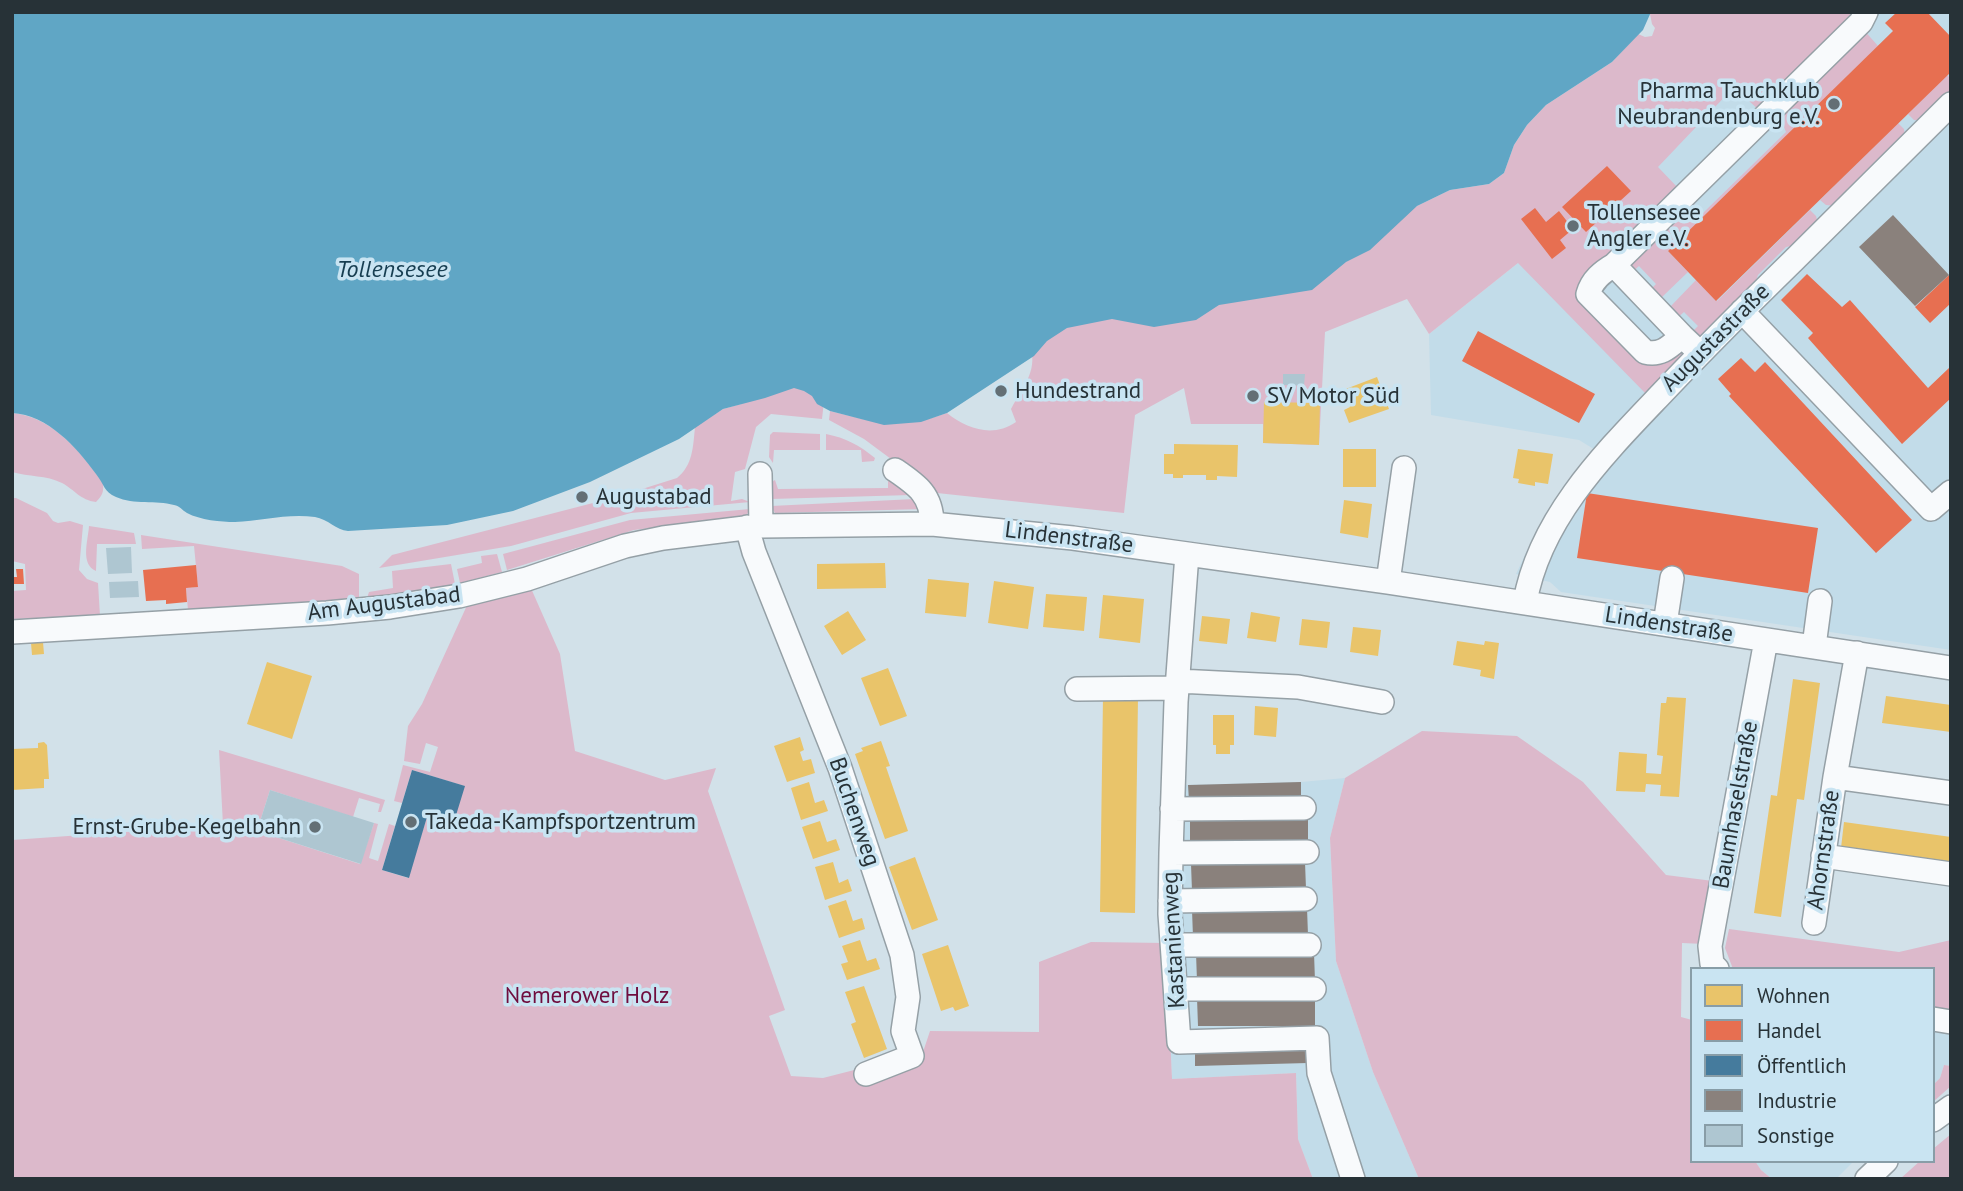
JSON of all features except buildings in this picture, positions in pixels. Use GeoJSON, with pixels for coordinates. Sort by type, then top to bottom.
{"type":"FeatureCollection","features":[{"type":"Feature","properties":{"kind":"street"},"geometry":{"type":"LineString","coordinates":[[1682,336],[1664,351],[1654,354],[1645,352],[1588,294],[1591,285],[1861,22],[1866,12]]}},
{"type":"Feature","properties":{"kind":"street","name":"Augustastraße"},"geometry":{"type":"LineString","coordinates":[[1525,602],[1537,558],[1558,518],[1627,430],[1742,311],[1951,104]]}},
{"type":"Feature","properties":{"kind":"street"},"geometry":{"type":"LineString","coordinates":[[1614,265],[1700,354]]}},
{"type":"Feature","properties":{"kind":"street"},"geometry":{"type":"LineString","coordinates":[[1742,311],[1931,509],[1951,492]]}},
{"type":"Feature","properties":{"kind":"street"},"geometry":{"type":"LineString","coordinates":[[1388,582],[1404,468]]}},
{"type":"Feature","properties":{"kind":"street"},"geometry":{"type":"LineString","coordinates":[[895,470],[927,497],[931,505],[932,524]]}},
{"type":"Feature","properties":{"kind":"street","name":"Buchenweg"},"geometry":{"type":"LineString","coordinates":[[760,474],[754,552],[840,768],[902,956],[908,997],[902,1031],[912,1056],[866,1074]]}},
{"type":"Feature","properties":{"kind":"street","name":"Lindenstraße"},"geometry":{"type":"LineString","coordinates":[[754,527],[932,524],[1073,538],[1525,602],[1951,668]]}},
{"type":"Feature","properties":{"kind":"street","name":"Am Augustabad"},"geometry":{"type":"LineString","coordinates":[[12,632],[390,607],[459,596],[527,579],[625,546],[663,538],[754,527]]}},
{"type":"Feature","properties":{"kind":"street","name":"Kastanienweg"},"geometry":{"type":"LineString","coordinates":[[1187,554],[1177,685],[1170,907],[1180,1042],[1317,1038],[1319,1073],[1353,1179]]}},
{"type":"Feature","properties":{"kind":"street"},"geometry":{"type":"LineString","coordinates":[[1665,624],[1672,579]]}},
{"type":"Feature","properties":{"kind":"street"},"geometry":{"type":"LineString","coordinates":[[1814,646],[1820,601]]}},
{"type":"Feature","properties":{"kind":"street","name":"Baumhaselstraße"},"geometry":{"type":"LineString","coordinates":[[1715,967],[1712,964],[1710,946],[1766,639]]}},
{"type":"Feature","properties":{"kind":"street","name":"Ahornstraße"},"geometry":{"type":"LineString","coordinates":[[1814,923],[1835,777],[1857,653]]}},
{"type":"Feature","properties":{"kind":"street"},"geometry":{"type":"LineString","coordinates":[[1077,689],[1177,685],[1298,687],[1382,702]]}},
{"type":"Feature","properties":{"kind":"street","name":"Ahornstraße"},"geometry":{"type":"LineString","coordinates":[[1835,777],[1951,793]]}},
{"type":"Feature","properties":{"kind":"street"},"geometry":{"type":"LineString","coordinates":[[1172,809],[1304,808]]}},
{"type":"Feature","properties":{"kind":"street"},"geometry":{"type":"LineString","coordinates":[[1171,853],[1307,852]]}},
{"type":"Feature","properties":{"kind":"street"},"geometry":{"type":"LineString","coordinates":[[1824,856],[1951,874]]}},
{"type":"Feature","properties":{"kind":"street"},"geometry":{"type":"LineString","coordinates":[[1170,907],[1305,899]]}},
{"type":"Feature","properties":{"kind":"street"},"geometry":{"type":"LineString","coordinates":[[1173,945],[1308,945]]}},
{"type":"Feature","properties":{"kind":"street"},"geometry":{"type":"LineString","coordinates":[[1176,989],[1314,989]]}},
{"type":"Feature","properties":{"kind":"street"},"geometry":{"type":"LineString","coordinates":[[1935,1119],[1951,1107]]}},
{"type":"Feature","properties":{"kind":"street"},"geometry":{"type":"LineString","coordinates":[[1867,1179],[1884,1163]]}},
{"type":"Feature","properties":{"kind":"shaded area"},"geometry":{"type":"Polygon","coordinates":[[[1805,12],[1951,12],[1951,650],[1561,592],[1550,582],[1516,574],[1549,512],[1597,451],[1579,440],[1431,415],[1429,334],[1518,263],[1805,12]]]}},
{"type":"Feature","properties":{"kind":"shaded area"},"geometry":{"type":"Polygon","coordinates":[[[1345,778],[1330,838],[1336,961],[1373,1072],[1419,1179],[1313,1179],[1298,1139],[1296,1073],[1172,1079],[1166,943],[1183,941],[1183,785],[1345,778]]]}},
{"type":"Feature","properties":{"kind":"shaded area"},"geometry":{"type":"Polygon","coordinates":[[[1937,1008],[1951,1010],[1951,1066],[1944,1065],[1940,1078],[1935,1083],[1937,1008]]]}},
{"type":"Feature","properties":{"kind":"shaded area"},"geometry":{"type":"Polygon","coordinates":[[[1756,1163],[1852,1163],[1836,1179],[1772,1179],[1756,1163]]]}},
{"type":"Feature","properties":{"kind":"green space"},"geometry":{"type":"Polygon","coordinates":[[[1647,12],[1860,12],[1762,113],[1734,87],[1658,167],[1679,189],[1584,277],[1641,360],[1684,350],[1684,355],[1647,395],[1518,263],[1429,334],[1407,299],[1325,332],[1319,445],[1263,443],[1263,424],[1191,424],[1184,388],[1135,415],[1124,513],[937,493],[864,439],[829,420],[830,411],[888,423],[915,422],[947,413],[980,430],[1007,427],[1016,422],[1011,409],[1029,376],[1032,351],[1029,341],[1417,206],[1450,190],[1489,184],[1504,173],[1514,145],[1527,125],[1546,105],[1612,62],[1638,34],[1652,36],[1655,28],[1647,12]]]}},
{"type":"Feature","properties":{"kind":"green space"},"geometry":{"type":"Polygon","coordinates":[[[1863,29],[1878,46],[1668,251],[1688,272],[1662,297],[1658,298],[1649,291],[1656,284],[1639,266],[1631,273],[1627,262],[1689,199],[1703,213],[1786,132],[1779,115],[1863,29]]]}},
{"type":"Feature","properties":{"kind":"green space"},"geometry":{"type":"Polygon","coordinates":[[[1947,75],[1951,79],[1951,92],[1922,121],[1914,120],[1908,114],[1947,75]]]}},
{"type":"Feature","properties":{"kind":"green space"},"geometry":{"type":"Polygon","coordinates":[[[1898,123],[1904,129],[1905,137],[1836,206],[1826,205],[1820,200],[1898,123]]]}},
{"type":"Feature","properties":{"kind":"green space"},"geometry":{"type":"Polygon","coordinates":[[[1810,210],[1816,216],[1818,224],[1796,245],[1786,247],[1758,275],[1754,286],[1707,335],[1697,336],[1691,333],[1698,326],[1684,312],[1676,319],[1670,310],[1671,306],[1696,280],[1717,301],[1810,210]]]}},
{"type":"Feature","properties":{"kind":"green space"},"geometry":{"type":"Polygon","coordinates":[[[826,383],[822,419],[771,414],[756,427],[745,469],[735,472],[731,501],[742,499],[750,502],[631,513],[511,546],[379,568],[392,555],[620,496],[677,478],[689,461],[695,427],[723,409],[741,404],[758,387],[826,383]]]}},
{"type":"Feature","properties":{"kind":"green space"},"geometry":{"type":"Polygon","coordinates":[[[12,413],[40,421],[76,448],[103,483],[102,494],[96,502],[82,497],[56,480],[12,472],[12,413]]]}},
{"type":"Feature","properties":{"kind":"green space"},"geometry":{"type":"Polygon","coordinates":[[[773,432],[820,434],[820,450],[774,450],[773,463],[769,457],[770,435],[773,432]]]}},
{"type":"Feature","properties":{"kind":"green space"},"geometry":{"type":"Polygon","coordinates":[[[826,434],[858,446],[875,458],[874,461],[862,462],[861,450],[826,450],[826,434]]]}},
{"type":"Feature","properties":{"kind":"green space"},"geometry":{"type":"Polygon","coordinates":[[[888,477],[911,495],[771,499],[770,483],[775,480],[778,489],[888,488],[888,477]]]}},
{"type":"Feature","properties":{"kind":"green space"},"geometry":{"type":"Polygon","coordinates":[[[12,498],[47,513],[58,523],[70,521],[83,525],[79,570],[87,579],[98,583],[100,616],[12,619],[12,591],[26,590],[25,564],[12,561],[12,498]]]}},
{"type":"Feature","properties":{"kind":"green space"},"geometry":{"type":"Polygon","coordinates":[[[915,499],[924,509],[775,513],[771,506],[915,499]]]}},
{"type":"Feature","properties":{"kind":"green space"},"geometry":{"type":"Polygon","coordinates":[[[750,509],[746,516],[634,530],[507,570],[503,554],[630,520],[750,509]]]}},
{"type":"Feature","properties":{"kind":"green space"},"geometry":{"type":"Polygon","coordinates":[[[89,526],[134,533],[136,544],[97,544],[96,571],[91,568],[86,558],[89,526]]]}},
{"type":"Feature","properties":{"kind":"green space"},"geometry":{"type":"Polygon","coordinates":[[[141,535],[342,566],[359,574],[359,599],[188,610],[186,588],[198,587],[194,546],[142,549],[141,535]]]}},
{"type":"Feature","properties":{"kind":"green space"},"geometry":{"type":"Polygon","coordinates":[[[497,554],[502,572],[460,583],[457,569],[482,563],[481,556],[497,554]]]}},
{"type":"Feature","properties":{"kind":"green space"},"geometry":{"type":"Polygon","coordinates":[[[451,564],[455,584],[426,591],[367,598],[369,592],[393,588],[392,571],[451,564]]]}},
{"type":"Feature","properties":{"kind":"green space","name":"Nemerower Holz"},"geometry":{"type":"Polygon","coordinates":[[[530,586],[560,654],[575,751],[665,780],[716,768],[708,791],[785,1010],[769,1016],[791,1076],[823,1078],[866,1067],[920,1061],[930,1031],[1039,1032],[1039,962],[1091,942],[1166,943],[1172,1079],[1296,1073],[1298,1139],[1313,1179],[12,1179],[12,840],[223,825],[219,750],[385,800],[381,812],[378,812],[380,804],[359,798],[353,817],[270,790],[257,831],[360,864],[374,823],[378,824],[369,858],[378,861],[389,824],[395,826],[382,870],[408,878],[427,817],[464,786],[412,770],[402,803],[394,801],[403,765],[430,772],[438,747],[426,743],[420,764],[404,761],[408,726],[422,704],[469,601],[530,586]]]}},
{"type":"Feature","properties":{"kind":"green space"},"geometry":{"type":"Polygon","coordinates":[[[1422,731],[1517,736],[1583,782],[1666,875],[1713,881],[1704,944],[1682,943],[1681,1017],[1690,1019],[1690,1163],[1756,1163],[1772,1179],[1419,1179],[1373,1072],[1336,961],[1330,838],[1345,778],[1422,731]]]}},
{"type":"Feature","properties":{"kind":"green space"},"geometry":{"type":"Polygon","coordinates":[[[1729,929],[1899,952],[1951,940],[1951,1010],[1935,1007],[1935,967],[1732,967],[1725,948],[1729,929]]]}},
{"type":"Feature","properties":{"kind":"green space"},"geometry":{"type":"Polygon","coordinates":[[[1944,1065],[1951,1066],[1951,1086],[1935,1100],[1935,1083],[1940,1078],[1944,1065]]]}},
{"type":"Feature","properties":{"kind":"green space"},"geometry":{"type":"Polygon","coordinates":[[[1951,1134],[1951,1179],[1900,1179],[1918,1163],[1935,1163],[1935,1147],[1951,1134]]]}},
{"type":"Feature","properties":{"kind":"water","name":"Tollensesee"},"geometry":{"type":"Polygon","coordinates":[[[12,12],[1651,12],[1643,30],[1612,62],[1546,105],[1527,125],[1514,145],[1504,173],[1489,184],[1450,190],[1417,206],[1370,250],[1346,262],[1312,290],[1219,305],[1196,320],[1154,327],[1112,319],[1067,328],[1047,341],[1034,356],[947,413],[921,422],[884,425],[830,411],[817,404],[812,396],[794,388],[723,409],[679,439],[590,482],[513,511],[447,525],[348,531],[315,517],[223,522],[198,517],[174,505],[116,497],[109,493],[79,453],[60,434],[38,420],[12,413],[12,12]]]}},
{"type":"Feature","properties":{"kind":"place","name":"Pharma Tauchklub Neubrandenburg e.V."},"geometry":{"type":"Point","coordinates":[1834,104]}},
{"type":"Feature","properties":{"kind":"place","name":"Tollensesee Angler e.V."},"geometry":{"type":"Point","coordinates":[1573,226]}},
{"type":"Feature","properties":{"kind":"place","name":"Hundestrand"},"geometry":{"type":"Point","coordinates":[1001,391]}},
{"type":"Feature","properties":{"kind":"place","name":"SV Motor Süd"},"geometry":{"type":"Point","coordinates":[1253,396]}},
{"type":"Feature","properties":{"kind":"place","name":"Augustabad"},"geometry":{"type":"Point","coordinates":[582,497]}},
{"type":"Feature","properties":{"kind":"place","name":"Takeda-Kampfsportzentrum"},"geometry":{"type":"Point","coordinates":[411,822]}},
{"type":"Feature","properties":{"kind":"place","name":"Ernst-Grube-Kegelbahn"},"geometry":{"type":"Point","coordinates":[315,827]}}]}
